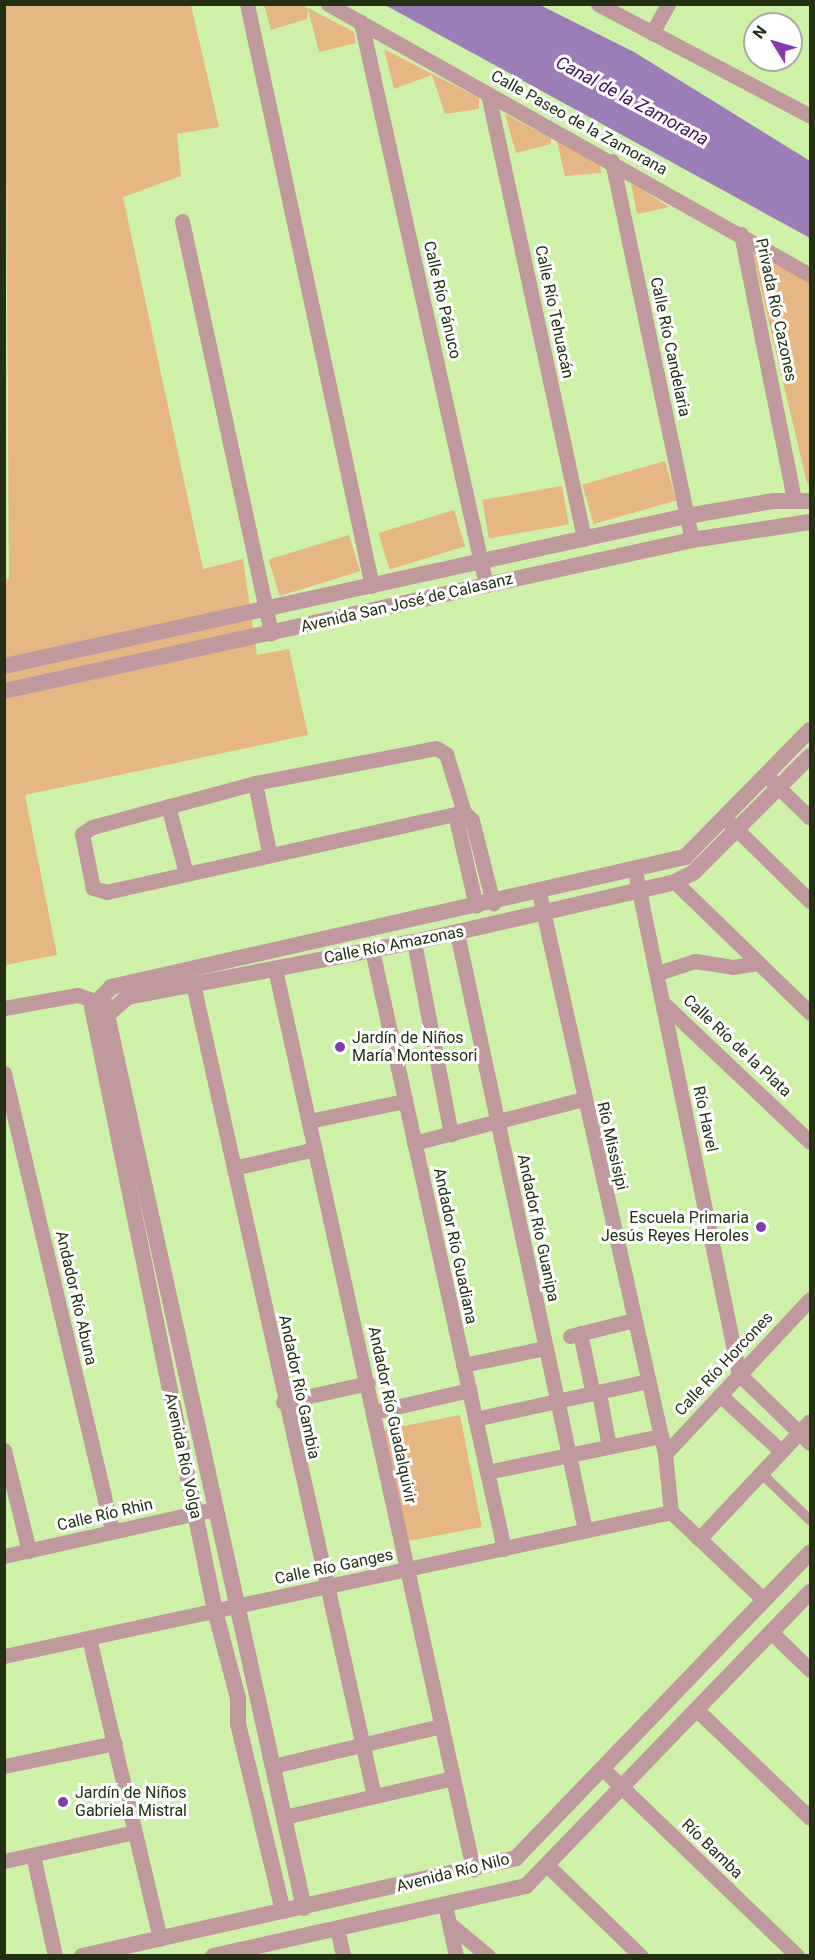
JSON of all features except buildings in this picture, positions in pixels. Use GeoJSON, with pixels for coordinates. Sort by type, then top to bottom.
{"type":"FeatureCollection","features":[{"type":"Feature","properties":{"kind":"street"},"geometry":{"type":"LineString","coordinates":[[247,4],[372,586]]}},
{"type":"Feature","properties":{"kind":"street","name":"Calle Paseo de la Zamorana"},"geometry":{"type":"LineString","coordinates":[[328,4],[612,161],[810,275]]}},
{"type":"Feature","properties":{"kind":"street"},"geometry":{"type":"LineString","coordinates":[[598,4],[810,116]]}},
{"type":"Feature","properties":{"kind":"street"},"geometry":{"type":"LineString","coordinates":[[652,33],[668,4]]}},
{"type":"Feature","properties":{"kind":"street","name":"Calle Río Pánuco"},"geometry":{"type":"LineString","coordinates":[[361,22],[486,585]]}},
{"type":"Feature","properties":{"kind":"street","name":"Calle Río Tehuacán"},"geometry":{"type":"LineString","coordinates":[[488,94],[585,538]]}},
{"type":"Feature","properties":{"kind":"street","name":"Calle Río Candelaria"},"geometry":{"type":"LineString","coordinates":[[612,161],[692,540]]}},
{"type":"Feature","properties":{"kind":"street"},"geometry":{"type":"LineString","coordinates":[[182,221],[271,633]]}},
{"type":"Feature","properties":{"kind":"street","name":"Privada Río Cazones"},"geometry":{"type":"LineString","coordinates":[[741,234],[802,500]]}},
{"type":"Feature","properties":{"kind":"street","name":"Avenida San José de Calasanz"},"geometry":{"type":"LineString","coordinates":[[4,666],[687,516],[802,500]]}},
{"type":"Feature","properties":{"kind":"street","name":"Avenida San José de Calasanz"},"geometry":{"type":"LineString","coordinates":[[4,690],[692,540],[810,522]]}},
{"type":"Feature","properties":{"kind":"street"},"geometry":{"type":"LineString","coordinates":[[51,656],[56,680]]}},
{"type":"Feature","properties":{"kind":"street"},"geometry":{"type":"LineString","coordinates":[[810,730],[773,782],[731,824],[810,901]]}},
{"type":"Feature","properties":{"kind":"street"},"geometry":{"type":"LineString","coordinates":[[464,812],[269,852],[107,892],[93,888],[84,852],[86,829],[255,783],[436,748],[446,754],[464,812],[472,820],[493,903]]}},
{"type":"Feature","properties":{"kind":"street"},"geometry":{"type":"LineString","coordinates":[[773,782],[810,756]]}},
{"type":"Feature","properties":{"kind":"street"},"geometry":{"type":"LineString","coordinates":[[773,782],[810,818]]}},
{"type":"Feature","properties":{"kind":"street"},"geometry":{"type":"LineString","coordinates":[[255,783],[269,852]]}},
{"type":"Feature","properties":{"kind":"street"},"geometry":{"type":"LineString","coordinates":[[168,806],[186,873]]}},
{"type":"Feature","properties":{"kind":"street"},"geometry":{"type":"LineString","coordinates":[[464,812],[457,823],[476,906]]}},
{"type":"Feature","properties":{"kind":"street","name":"Calle Río Amazonas"},"geometry":{"type":"LineString","coordinates":[[103,1004],[111,987],[539,893],[685,857],[731,824]]}},
{"type":"Feature","properties":{"kind":"street","name":"Calle Río Amazonas"},"geometry":{"type":"LineString","coordinates":[[4,1008],[78,995],[103,1004],[193,984],[414,942],[641,892],[675,882],[693,873],[731,824]]}},
{"type":"Feature","properties":{"kind":"street","name":"Río Havel"},"geometry":{"type":"LineString","coordinates":[[635,871],[658,973],[739,1374]]}},
{"type":"Feature","properties":{"kind":"street"},"geometry":{"type":"LineString","coordinates":[[675,882],[810,1013]]}},
{"type":"Feature","properties":{"kind":"street","name":"Río Missisipi"},"geometry":{"type":"LineString","coordinates":[[539,893],[583,1100],[665,1454],[671,1512]]}},
{"type":"Feature","properties":{"kind":"street","name":"Andador Río Guanipa"},"geometry":{"type":"LineString","coordinates":[[457,933],[585,1530]]}},
{"type":"Feature","properties":{"kind":"street"},"geometry":{"type":"LineString","coordinates":[[341,937],[346,956]]}},
{"type":"Feature","properties":{"kind":"street"},"geometry":{"type":"LineString","coordinates":[[414,942],[451,1134]]}},
{"type":"Feature","properties":{"kind":"street","name":"Andador Río Guadiana"},"geometry":{"type":"LineString","coordinates":[[372,950],[504,1549]]}},
{"type":"Feature","properties":{"kind":"street"},"geometry":{"type":"LineString","coordinates":[[658,973],[696,962],[733,967],[758,963]]}},
{"type":"Feature","properties":{"kind":"street","name":"Andador Río Guadalquivir"},"geometry":{"type":"LineString","coordinates":[[275,969],[368,1383],[406,1570],[473,1869]]}},
{"type":"Feature","properties":{"kind":"street","name":"Andador Río Gambia"},"geometry":{"type":"LineString","coordinates":[[193,984],[283,1402],[374,1796]]}},
{"type":"Feature","properties":{"kind":"street","name":"Calle Río de la Plata"},"geometry":{"type":"LineString","coordinates":[[663,1003],[810,1142]]}},
{"type":"Feature","properties":{"kind":"street","name":"Avenida Río Volga"},"geometry":{"type":"LineString","coordinates":[[103,1004],[304,1908]]}},
{"type":"Feature","properties":{"kind":"street","name":"Avenida Río Volga"},"geometry":{"type":"LineString","coordinates":[[103,1004],[92,1027],[215,1611],[283,1911]]}},
{"type":"Feature","properties":{"kind":"street","name":"Andador Río Abuna"},"geometry":{"type":"LineString","coordinates":[[4,1072],[112,1531]]}},
{"type":"Feature","properties":{"kind":"street"},"geometry":{"type":"LineString","coordinates":[[414,1143],[583,1100]]}},
{"type":"Feature","properties":{"kind":"street"},"geometry":{"type":"LineString","coordinates":[[309,1121],[405,1101]]}},
{"type":"Feature","properties":{"kind":"street"},"geometry":{"type":"LineString","coordinates":[[234,1168],[315,1149]]}},
{"type":"Feature","properties":{"kind":"street","name":"Calle Río Horcones"},"geometry":{"type":"LineString","coordinates":[[665,1454],[810,1299]]}},
{"type":"Feature","properties":{"kind":"street"},"geometry":{"type":"LineString","coordinates":[[609,1446],[596,1393],[575,1335],[634,1320]]}},
{"type":"Feature","properties":{"kind":"street"},"geometry":{"type":"LineString","coordinates":[[463,1365],[545,1348]]}},
{"type":"Feature","properties":{"kind":"street"},"geometry":{"type":"LineString","coordinates":[[739,1374],[805,1438]]}},
{"type":"Feature","properties":{"kind":"street"},"geometry":{"type":"LineString","coordinates":[[475,1419],[648,1381]]}},
{"type":"Feature","properties":{"kind":"street"},"geometry":{"type":"LineString","coordinates":[[283,1402],[368,1383]]}},
{"type":"Feature","properties":{"kind":"street"},"geometry":{"type":"LineString","coordinates":[[374,1412],[469,1390]]}},
{"type":"Feature","properties":{"kind":"street"},"geometry":{"type":"LineString","coordinates":[[720,1395],[781,1451]]}},
{"type":"Feature","properties":{"kind":"street"},"geometry":{"type":"LineString","coordinates":[[699,1539],[781,1451],[805,1438],[810,1421]]}},
{"type":"Feature","properties":{"kind":"street"},"geometry":{"type":"LineString","coordinates":[[487,1472],[661,1436]]}},
{"type":"Feature","properties":{"kind":"street"},"geometry":{"type":"LineString","coordinates":[[4,1450],[29,1551]]}},
{"type":"Feature","properties":{"kind":"street"},"geometry":{"type":"LineString","coordinates":[[761,1473],[810,1520]]}},
{"type":"Feature","properties":{"kind":"street","name":"Calle Río Rhin"},"geometry":{"type":"LineString","coordinates":[[4,1556],[214,1509]]}},
{"type":"Feature","properties":{"kind":"street"},"geometry":{"type":"LineString","coordinates":[[671,1512],[764,1600]]}},
{"type":"Feature","properties":{"kind":"street","name":"Calle Río Ganges"},"geometry":{"type":"LineString","coordinates":[[4,1656],[671,1512]]}},
{"type":"Feature","properties":{"kind":"street","name":"Avenida Río Nilo"},"geometry":{"type":"LineString","coordinates":[[81,1956],[304,1908],[516,1858],[810,1553]]}},
{"type":"Feature","properties":{"kind":"street","name":"Avenida Río Nilo"},"geometry":{"type":"LineString","coordinates":[[213,1956],[526,1886],[549,1867],[810,1593]]}},
{"type":"Feature","properties":{"kind":"street"},"geometry":{"type":"LineString","coordinates":[[772,1633],[810,1670]]}},
{"type":"Feature","properties":{"kind":"street"},"geometry":{"type":"LineString","coordinates":[[89,1638],[160,1939]]}},
{"type":"Feature","properties":{"kind":"street"},"geometry":{"type":"LineString","coordinates":[[698,1710],[810,1818]]}},
{"type":"Feature","properties":{"kind":"street"},"geometry":{"type":"LineString","coordinates":[[273,1766],[441,1726]]}},
{"type":"Feature","properties":{"kind":"street"},"geometry":{"type":"LineString","coordinates":[[4,1766],[115,1743]]}},
{"type":"Feature","properties":{"kind":"street","name":"Río Bamba"},"geometry":{"type":"LineString","coordinates":[[603,1769],[796,1956]]}},
{"type":"Feature","properties":{"kind":"street"},"geometry":{"type":"LineString","coordinates":[[284,1817],[453,1778]]}},
{"type":"Feature","properties":{"kind":"street"},"geometry":{"type":"LineString","coordinates":[[4,1861],[135,1832]]}},
{"type":"Feature","properties":{"kind":"street"},"geometry":{"type":"LineString","coordinates":[[33,1855],[55,1956]]}},
{"type":"Feature","properties":{"kind":"street"},"geometry":{"type":"LineString","coordinates":[[549,1867],[641,1956]]}},
{"type":"Feature","properties":{"kind":"street"},"geometry":{"type":"LineString","coordinates":[[446,1905],[456,1956]]}},
{"type":"Feature","properties":{"kind":"street"},"geometry":{"type":"LineString","coordinates":[[451,1925],[488,1956]]}},
{"type":"Feature","properties":{"kind":"street"},"geometry":{"type":"LineString","coordinates":[[338,1929],[343,1956]]}},
{"type":"Feature","properties":{"kind":"shaded area"},"geometry":{"type":"Polygon","coordinates":[[[5,5],[191,5],[219,127],[177,134],[181,176],[123,197],[203,569],[243,559],[257,655],[289,649],[308,735],[25,795],[57,955],[5,965],[4,580],[9,579],[5,5]]]}},
{"type":"Feature","properties":{"kind":"shaded area"},"geometry":{"type":"Polygon","coordinates":[[[264,5],[302,5],[354,32],[356,43],[319,52],[308,9],[307,19],[271,30],[264,5]]]}},
{"type":"Feature","properties":{"kind":"shaded area"},"geometry":{"type":"Polygon","coordinates":[[[384,49],[479,98],[479,109],[445,114],[432,75],[394,89],[384,49]]]}},
{"type":"Feature","properties":{"kind":"shaded area"},"geometry":{"type":"Polygon","coordinates":[[[505,114],[551,138],[551,144],[516,153],[505,114]]]}},
{"type":"Feature","properties":{"kind":"shaded area"},"geometry":{"type":"Polygon","coordinates":[[[557,141],[600,164],[601,173],[565,176],[557,141]]]}},
{"type":"Feature","properties":{"kind":"shaded area"},"geometry":{"type":"Polygon","coordinates":[[[631,183],[643,190],[669,207],[637,214],[631,183]]]}},
{"type":"Feature","properties":{"kind":"shaded area"},"geometry":{"type":"Polygon","coordinates":[[[752,251],[810,283],[810,484],[807,483],[752,251]]]}},
{"type":"Feature","properties":{"kind":"shaded area"},"geometry":{"type":"Polygon","coordinates":[[[665,461],[676,500],[594,524],[582,485],[665,461]]]}},
{"type":"Feature","properties":{"kind":"shaded area"},"geometry":{"type":"Polygon","coordinates":[[[562,486],[569,524],[489,538],[482,500],[562,486]]]}},
{"type":"Feature","properties":{"kind":"shaded area"},"geometry":{"type":"Polygon","coordinates":[[[454,510],[465,546],[390,569],[378,533],[454,510]]]}},
{"type":"Feature","properties":{"kind":"shaded area"},"geometry":{"type":"Polygon","coordinates":[[[349,535],[360,571],[280,596],[269,560],[349,535]]]}},
{"type":"Feature","properties":{"kind":"shaded area"},"geometry":{"type":"Polygon","coordinates":[[[460,1415],[482,1527],[406,1542],[384,1430],[460,1415]]]}},
{"type":"Feature","properties":{"kind":"water","name":"Canal de la Zamorana"},"geometry":{"type":"Polygon","coordinates":[[[385,5],[540,5],[634,52],[810,161],[810,238],[385,5]]]}},
{"type":"Feature","properties":{"kind":"place","name":"Jardín de Niños María Montessori"},"geometry":{"type":"Point","coordinates":[340,1047]}},
{"type":"Feature","properties":{"kind":"place","name":"Escuela Primaria Jesús Reyes Heroles"},"geometry":{"type":"Point","coordinates":[761,1227]}},
{"type":"Feature","properties":{"kind":"place","name":"Jardín de Niños Gabriela Mistral"},"geometry":{"type":"Point","coordinates":[63,1802]}}]}
